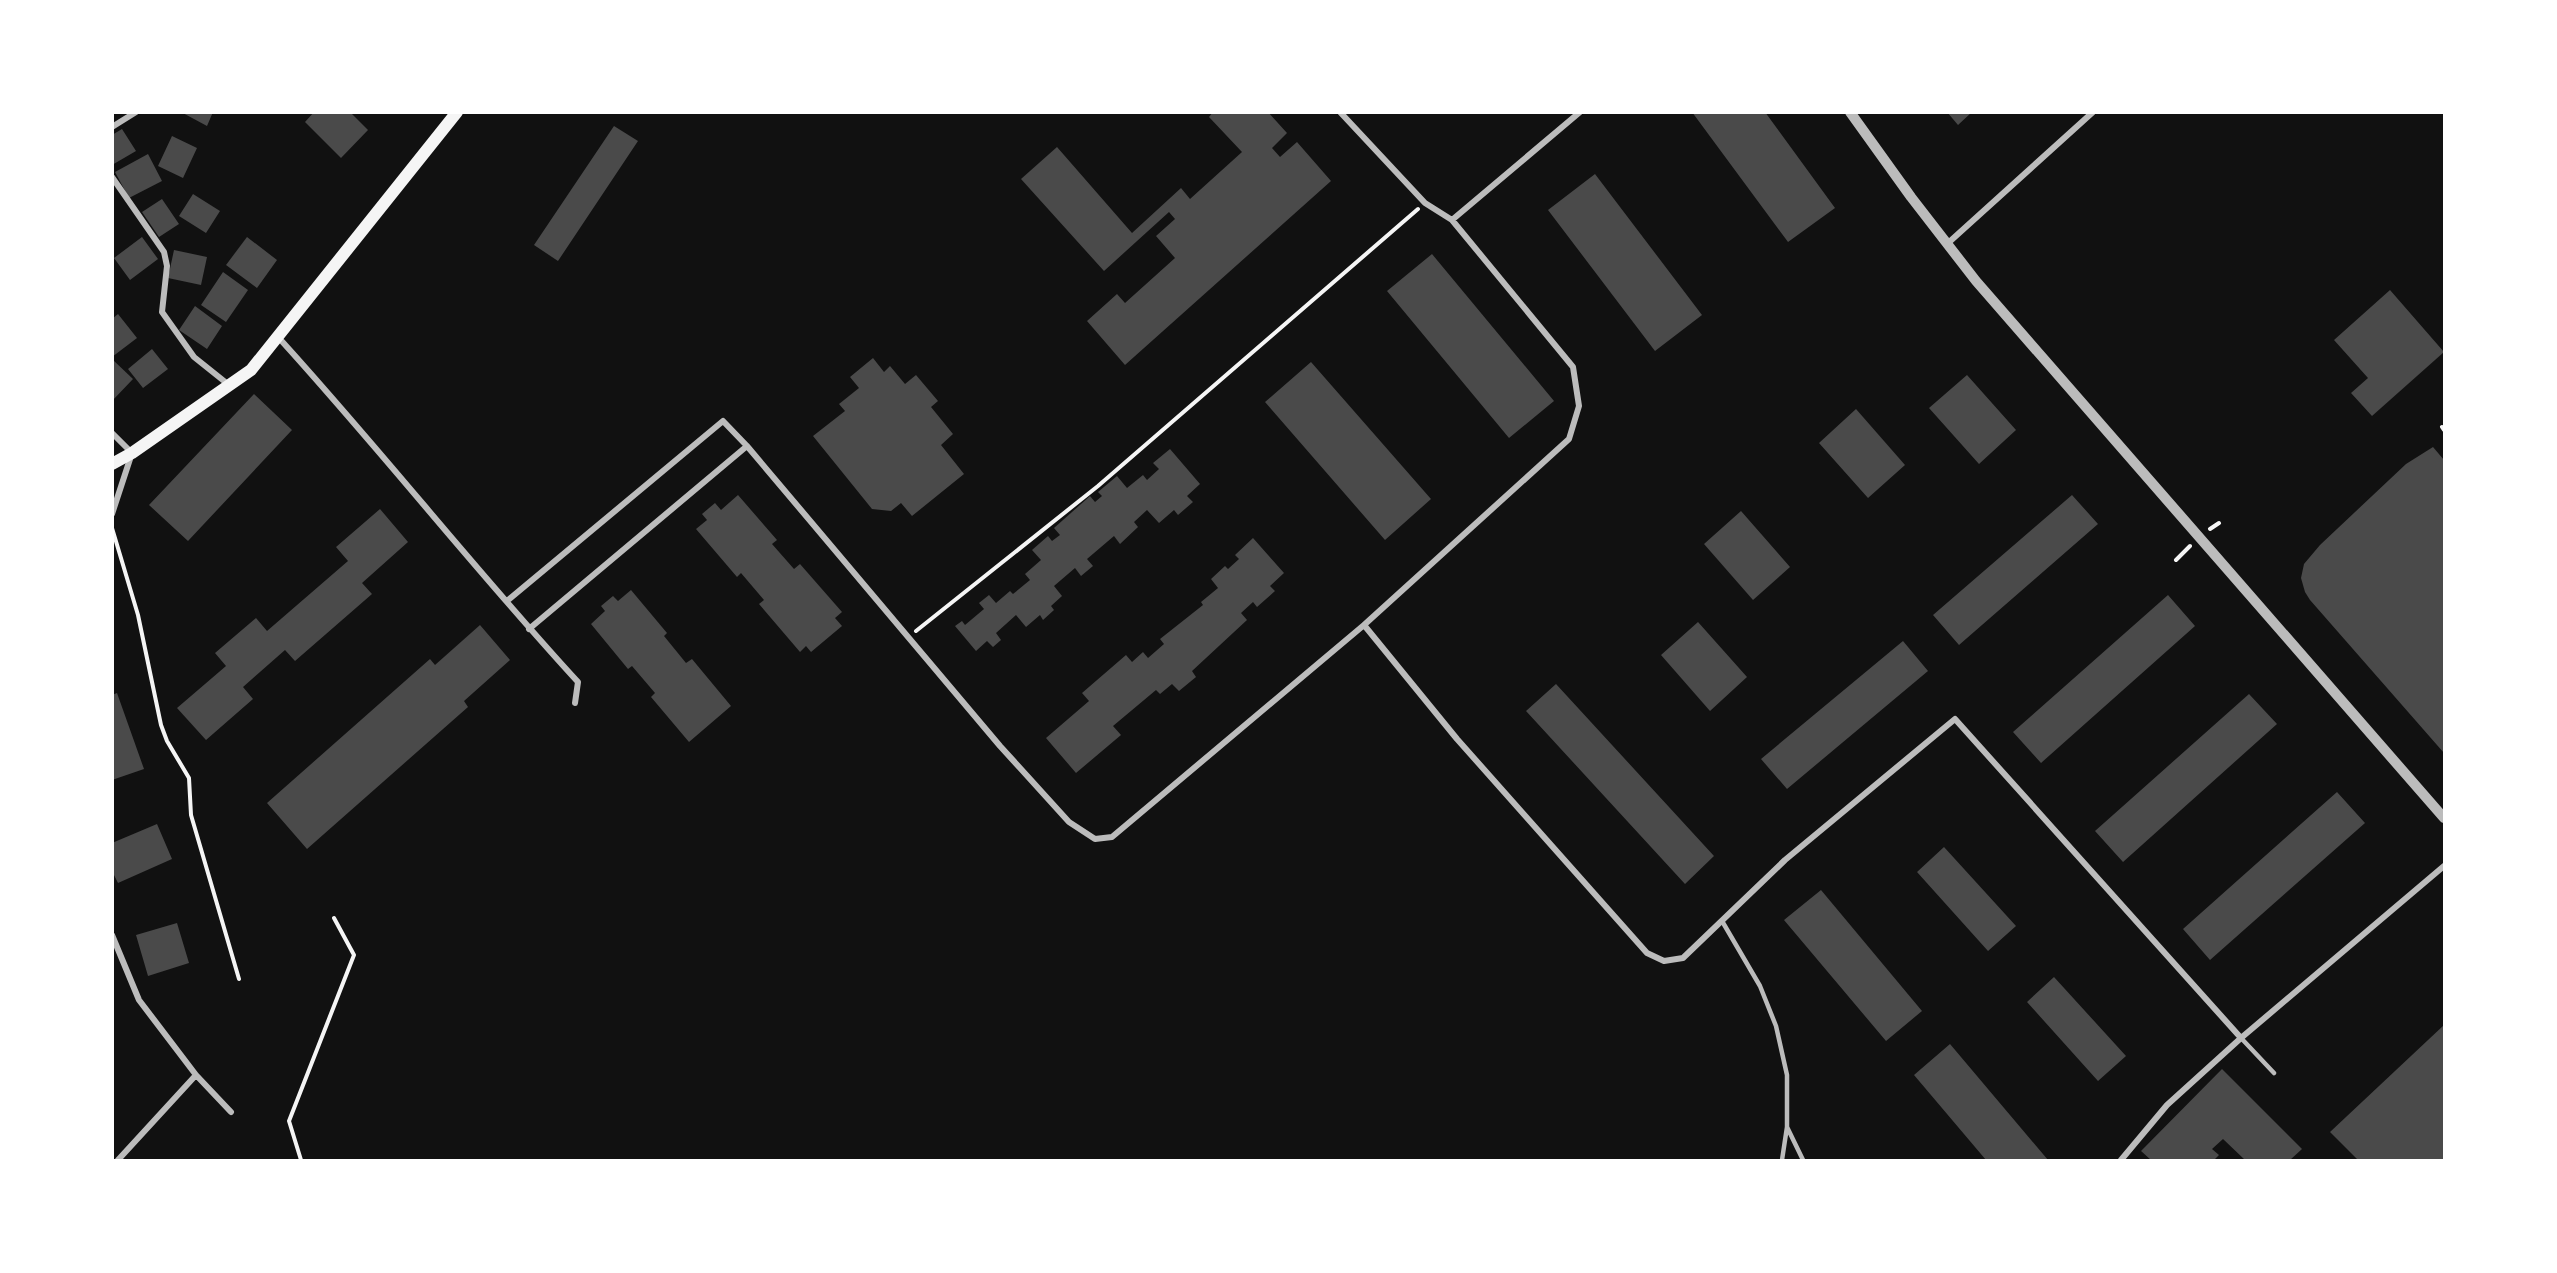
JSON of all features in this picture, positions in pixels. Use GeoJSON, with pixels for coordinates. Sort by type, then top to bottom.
{"type":"FeatureCollection","features":[{"type":"Feature","properties":{"kind":"main road"},"geometry":{"type":"LineString","coordinates":[[112,464],[132,453],[251,370],[457,112]]}},
{"type":"Feature","properties":{"kind":"street"},"geometry":{"type":"LineString","coordinates":[[112,127],[136,112]]}},
{"type":"Feature","properties":{"kind":"street"},"geometry":{"type":"LineString","coordinates":[[507,601],[723,421],[747,446],[1000,746],[1069,822],[1095,839],[1112,837],[1364,625],[1569,439],[1579,406],[1573,367],[1452,220],[1425,203],[1340,112]]}},
{"type":"Feature","properties":{"kind":"street"},"geometry":{"type":"LineString","coordinates":[[1452,220],[1580,112]]}},
{"type":"Feature","properties":{"kind":"street"},"geometry":{"type":"LineString","coordinates":[[1850,112],[1946,244],[2445,818]]}},
{"type":"Feature","properties":{"kind":"street"},"geometry":{"type":"LineString","coordinates":[[1946,244],[2093,112]]}},
{"type":"Feature","properties":{"kind":"street"},"geometry":{"type":"LineString","coordinates":[[112,177],[164,252],[167,266],[162,312],[194,357],[230,385]]}},
{"type":"Feature","properties":{"kind":"street"},"geometry":{"type":"LineString","coordinates":[[278,336],[578,682],[575,703]]}},
{"type":"Feature","properties":{"kind":"street"},"geometry":{"type":"LineString","coordinates":[[112,432],[132,453],[112,514]]}},
{"type":"Feature","properties":{"kind":"street"},"geometry":{"type":"LineString","coordinates":[[529,628],[747,446]]}},
{"type":"Feature","properties":{"kind":"street"},"geometry":{"type":"LineString","coordinates":[[1364,625],[1457,739],[1647,953],[1664,961],[1683,958],[1785,860],[1955,719],[2241,1038]]}},
{"type":"Feature","properties":{"kind":"street"},"geometry":{"type":"LineString","coordinates":[[2121,1161],[2167,1105],[2241,1038],[2445,866]]}},
{"type":"Feature","properties":{"kind":"street"},"geometry":{"type":"LineString","coordinates":[[112,935],[139,1000],[196,1074],[231,1112]]}},
{"type":"Feature","properties":{"kind":"street"},"geometry":{"type":"LineString","coordinates":[[118,1161],[196,1074]]}},
{"type":"Feature","properties":{"kind":"lane"},"geometry":{"type":"LineString","coordinates":[[1722,921],[1760,986],[1776,1026],[1787,1075],[1787,1127],[1782,1161]]}},
{"type":"Feature","properties":{"kind":"lane"},"geometry":{"type":"LineString","coordinates":[[2241,1038],[2274,1073]]}},
{"type":"Feature","properties":{"kind":"lane"},"geometry":{"type":"LineString","coordinates":[[1787,1127],[1803,1161]]}},
{"type":"Feature","properties":{"kind":"path"},"geometry":{"type":"LineString","coordinates":[[907,637],[1098,486],[1425,203]]}},
{"type":"Feature","properties":{"kind":"path"},"geometry":{"type":"LineString","coordinates":[[112,528],[138,615],[161,725],[167,741],[189,778],[191,815],[239,979]]}},
{"type":"Feature","properties":{"kind":"path"},"geometry":{"type":"LineString","coordinates":[[301,1161],[289,1121],[354,955],[334,918]]}},
{"type":"Feature","properties":{"kind":"building"},"geometry":{"type":"Polygon","coordinates":[[[181,112],[213,112],[207,126],[181,112]]]}},
{"type":"Feature","properties":{"kind":"building"},"geometry":{"type":"Polygon","coordinates":[[[314,112],[350,112],[368,130],[341,158],[305,122],[314,112]]]}},
{"type":"Feature","properties":{"kind":"building"},"geometry":{"type":"Polygon","coordinates":[[[1213,112],[1268,112],[1287,133],[1272,148],[1280,157],[1297,142],[1331,181],[1125,365],[1087,321],[1117,294],[1125,303],[1175,258],[1156,236],[1175,219],[1169,212],[1104,271],[1021,179],[1057,147],[1132,233],[1181,188],[1190,199],[1242,152],[1209,117],[1213,112]]]}},
{"type":"Feature","properties":{"kind":"building"},"geometry":{"type":"Polygon","coordinates":[[[1692,112],[1765,112],[1835,208],[1788,242],[1692,112]]]}},
{"type":"Feature","properties":{"kind":"building"},"geometry":{"type":"Polygon","coordinates":[[[1947,112],[1972,112],[1958,125],[1947,112]]]}},
{"type":"Feature","properties":{"kind":"building"},"geometry":{"type":"Polygon","coordinates":[[[614,126],[638,141],[558,261],[534,245],[614,126]]]}},
{"type":"Feature","properties":{"kind":"building"},"geometry":{"type":"Polygon","coordinates":[[[122,129],[136,151],[112,165],[112,135],[122,129]]]}},
{"type":"Feature","properties":{"kind":"building"},"geometry":{"type":"Polygon","coordinates":[[[172,136],[197,148],[183,178],[158,166],[172,136]]]}},
{"type":"Feature","properties":{"kind":"building"},"geometry":{"type":"Polygon","coordinates":[[[148,154],[162,181],[129,198],[115,172],[148,154]]]}},
{"type":"Feature","properties":{"kind":"building"},"geometry":{"type":"Polygon","coordinates":[[[1595,174],[1702,315],[1655,351],[1548,210],[1595,174]]]}},
{"type":"Feature","properties":{"kind":"building"},"geometry":{"type":"Polygon","coordinates":[[[193,194],[220,211],[206,233],[179,216],[193,194]]]}},
{"type":"Feature","properties":{"kind":"building"},"geometry":{"type":"Polygon","coordinates":[[[162,199],[179,224],[159,237],[142,212],[162,199]]]}},
{"type":"Feature","properties":{"kind":"building"},"geometry":{"type":"Polygon","coordinates":[[[142,237],[158,259],[130,280],[114,258],[142,237]]]}},
{"type":"Feature","properties":{"kind":"building"},"geometry":{"type":"Polygon","coordinates":[[[247,237],[277,260],[257,288],[226,265],[247,237]]]}},
{"type":"Feature","properties":{"kind":"building"},"geometry":{"type":"Polygon","coordinates":[[[174,250],[207,257],[201,285],[168,278],[174,250]]]}},
{"type":"Feature","properties":{"kind":"building"},"geometry":{"type":"Polygon","coordinates":[[[1432,254],[1554,401],[1509,438],[1387,291],[1432,254]]]}},
{"type":"Feature","properties":{"kind":"building"},"geometry":{"type":"Polygon","coordinates":[[[223,272],[248,290],[226,322],[201,305],[223,272]]]}},
{"type":"Feature","properties":{"kind":"building"},"geometry":{"type":"Polygon","coordinates":[[[2390,290],[2444,352],[2372,416],[2351,393],[2368,378],[2334,340],[2390,290]]]}},
{"type":"Feature","properties":{"kind":"building"},"geometry":{"type":"Polygon","coordinates":[[[195,306],[222,326],[207,349],[179,330],[195,306]]]}},
{"type":"Feature","properties":{"kind":"building"},"geometry":{"type":"Polygon","coordinates":[[[118,314],[137,338],[112,357],[112,319],[118,314]]]}},
{"type":"Feature","properties":{"kind":"building"},"geometry":{"type":"Polygon","coordinates":[[[152,349],[168,369],[143,388],[128,369],[152,349]]]}},
{"type":"Feature","properties":{"kind":"building"},"geometry":{"type":"Polygon","coordinates":[[[873,358],[884,372],[890,366],[905,384],[916,375],[938,401],[931,407],[953,434],[941,445],[964,474],[912,516],[901,503],[891,511],[872,509],[813,436],[845,411],[839,404],[859,388],[850,377],[873,358]]]}},
{"type":"Feature","properties":{"kind":"building"},"geometry":{"type":"Polygon","coordinates":[[[112,359],[133,379],[112,401],[112,359]]]}},
{"type":"Feature","properties":{"kind":"building"},"geometry":{"type":"Polygon","coordinates":[[[1311,362],[1431,499],[1385,540],[1265,402],[1311,362]]]}},
{"type":"Feature","properties":{"kind":"building"},"geometry":{"type":"Polygon","coordinates":[[[1967,375],[2016,430],[1979,464],[1929,408],[1967,375]]]}},
{"type":"Feature","properties":{"kind":"building"},"geometry":{"type":"Polygon","coordinates":[[[254,394],[292,430],[188,541],[149,505],[254,394]]]}},
{"type":"Feature","properties":{"kind":"building"},"geometry":{"type":"Polygon","coordinates":[[[1856,409],[1905,465],[1868,498],[1819,443],[1856,409]]]}},
{"type":"Feature","properties":{"kind":"building"},"geometry":{"type":"Polygon","coordinates":[[[2433,447],[2444,460],[2444,753],[2310,600],[2301,578],[2304,564],[2320,545],[2406,464],[2433,447]]]}},
{"type":"Feature","properties":{"kind":"building"},"geometry":{"type":"Polygon","coordinates":[[[1170,449],[1200,484],[1187,496],[1193,502],[1178,515],[1174,510],[1159,523],[1147,510],[1134,522],[1138,527],[1120,544],[1114,536],[1087,559],[1093,566],[1081,576],[1075,568],[1054,586],[1062,596],[1051,606],[1054,610],[1043,620],[1040,615],[1026,627],[1016,615],[996,633],[1001,640],[993,647],[987,641],[976,651],[955,626],[962,621],[965,625],[984,609],[979,603],[989,595],[996,603],[1010,591],[1013,594],[1030,580],[1025,574],[1041,560],[1032,550],[1048,536],[1052,541],[1060,535],[1054,528],[1090,496],[1095,502],[1102,496],[1098,492],[1117,476],[1127,488],[1143,475],[1147,480],[1159,469],[1153,463],[1170,449]]]}},
{"type":"Feature","properties":{"kind":"building"},"geometry":{"type":"Polygon","coordinates":[[[738,495],[777,540],[772,544],[794,569],[800,564],[842,612],[835,618],[842,626],[811,652],[806,646],[800,652],[759,604],[764,600],[741,573],[737,577],[696,529],[707,520],[702,514],[715,503],[721,510],[738,495]]]}},
{"type":"Feature","properties":{"kind":"building"},"geometry":{"type":"Polygon","coordinates":[[[2072,495],[2098,524],[1959,645],[1933,615],[2072,495]]]}},
{"type":"Feature","properties":{"kind":"building"},"geometry":{"type":"Polygon","coordinates":[[[380,509],[408,542],[362,583],[372,594],[295,661],[285,650],[243,687],[253,699],[206,740],[177,708],[226,666],[215,653],[256,618],[267,631],[348,561],[336,547],[380,509]]]}},
{"type":"Feature","properties":{"kind":"building"},"geometry":{"type":"Polygon","coordinates":[[[1741,511],[1790,567],[1753,600],[1704,544],[1741,511]]]}},
{"type":"Feature","properties":{"kind":"building"},"geometry":{"type":"Polygon","coordinates":[[[1253,538],[1284,573],[1270,586],[1275,591],[1257,607],[1253,602],[1241,613],[1247,620],[1192,671],[1196,677],[1179,691],[1172,684],[1160,694],[1156,690],[1113,726],[1121,735],[1076,773],[1046,738],[1089,701],[1082,693],[1126,655],[1132,662],[1143,652],[1148,658],[1164,644],[1160,639],[1203,605],[1201,602],[1218,588],[1211,579],[1225,566],[1228,569],[1239,559],[1235,555],[1253,538]]]}},
{"type":"Feature","properties":{"kind":"building"},"geometry":{"type":"Polygon","coordinates":[[[631,590],[667,633],[664,636],[686,663],[692,659],[731,706],[689,742],[651,697],[655,693],[632,666],[628,669],[591,624],[605,611],[601,606],[613,596],[618,601],[631,590]]]}},
{"type":"Feature","properties":{"kind":"building"},"geometry":{"type":"Polygon","coordinates":[[[2168,595],[2195,626],[2041,763],[2013,732],[2168,595]]]}},
{"type":"Feature","properties":{"kind":"building"},"geometry":{"type":"Polygon","coordinates":[[[1698,622],[1747,677],[1710,711],[1661,655],[1698,622]]]}},
{"type":"Feature","properties":{"kind":"building"},"geometry":{"type":"Polygon","coordinates":[[[480,625],[510,660],[464,701],[468,707],[307,849],[267,803],[430,659],[435,665],[480,625]]]}},
{"type":"Feature","properties":{"kind":"building"},"geometry":{"type":"Polygon","coordinates":[[[1903,641],[1928,671],[1787,789],[1761,759],[1903,641]]]}},
{"type":"Feature","properties":{"kind":"building"},"geometry":{"type":"Polygon","coordinates":[[[1556,684],[1714,856],[1685,884],[1526,711],[1556,684]]]}},
{"type":"Feature","properties":{"kind":"building"},"geometry":{"type":"Polygon","coordinates":[[[117,693],[144,769],[112,780],[112,695],[117,693]]]}},
{"type":"Feature","properties":{"kind":"building"},"geometry":{"type":"Polygon","coordinates":[[[2249,694],[2277,724],[2123,862],[2095,831],[2249,694]]]}},
{"type":"Feature","properties":{"kind":"building"},"geometry":{"type":"Polygon","coordinates":[[[2337,792],[2365,823],[2210,960],[2183,929],[2337,792]]]}},
{"type":"Feature","properties":{"kind":"building"},"geometry":{"type":"Polygon","coordinates":[[[157,824],[172,859],[118,883],[112,871],[112,843],[157,824]]]}},
{"type":"Feature","properties":{"kind":"building"},"geometry":{"type":"Polygon","coordinates":[[[1944,847],[2016,926],[1988,951],[1917,872],[1944,847]]]}},
{"type":"Feature","properties":{"kind":"building"},"geometry":{"type":"Polygon","coordinates":[[[1821,890],[1922,1011],[1886,1041],[1784,920],[1821,890]]]}},
{"type":"Feature","properties":{"kind":"building"},"geometry":{"type":"Polygon","coordinates":[[[177,923],[189,963],[148,976],[136,935],[177,923]]]}},
{"type":"Feature","properties":{"kind":"building"},"geometry":{"type":"Polygon","coordinates":[[[2054,977],[2126,1056],[2098,1081],[2027,1002],[2054,977]]]}},
{"type":"Feature","properties":{"kind":"building"},"geometry":{"type":"Polygon","coordinates":[[[2444,1025],[2444,1160],[2358,1160],[2330,1132],[2444,1025]]]}},
{"type":"Feature","properties":{"kind":"building"},"geometry":{"type":"Polygon","coordinates":[[[1950,1044],[2048,1160],[1986,1160],[1914,1075],[1950,1044]]]}},
{"type":"Feature","properties":{"kind":"building"},"geometry":{"type":"Polygon","coordinates":[[[2222,1069],[2302,1149],[2290,1160],[2245,1160],[2223,1139],[2212,1149],[2219,1155],[2214,1160],[2151,1160],[2141,1151],[2222,1069]]]}}]}
